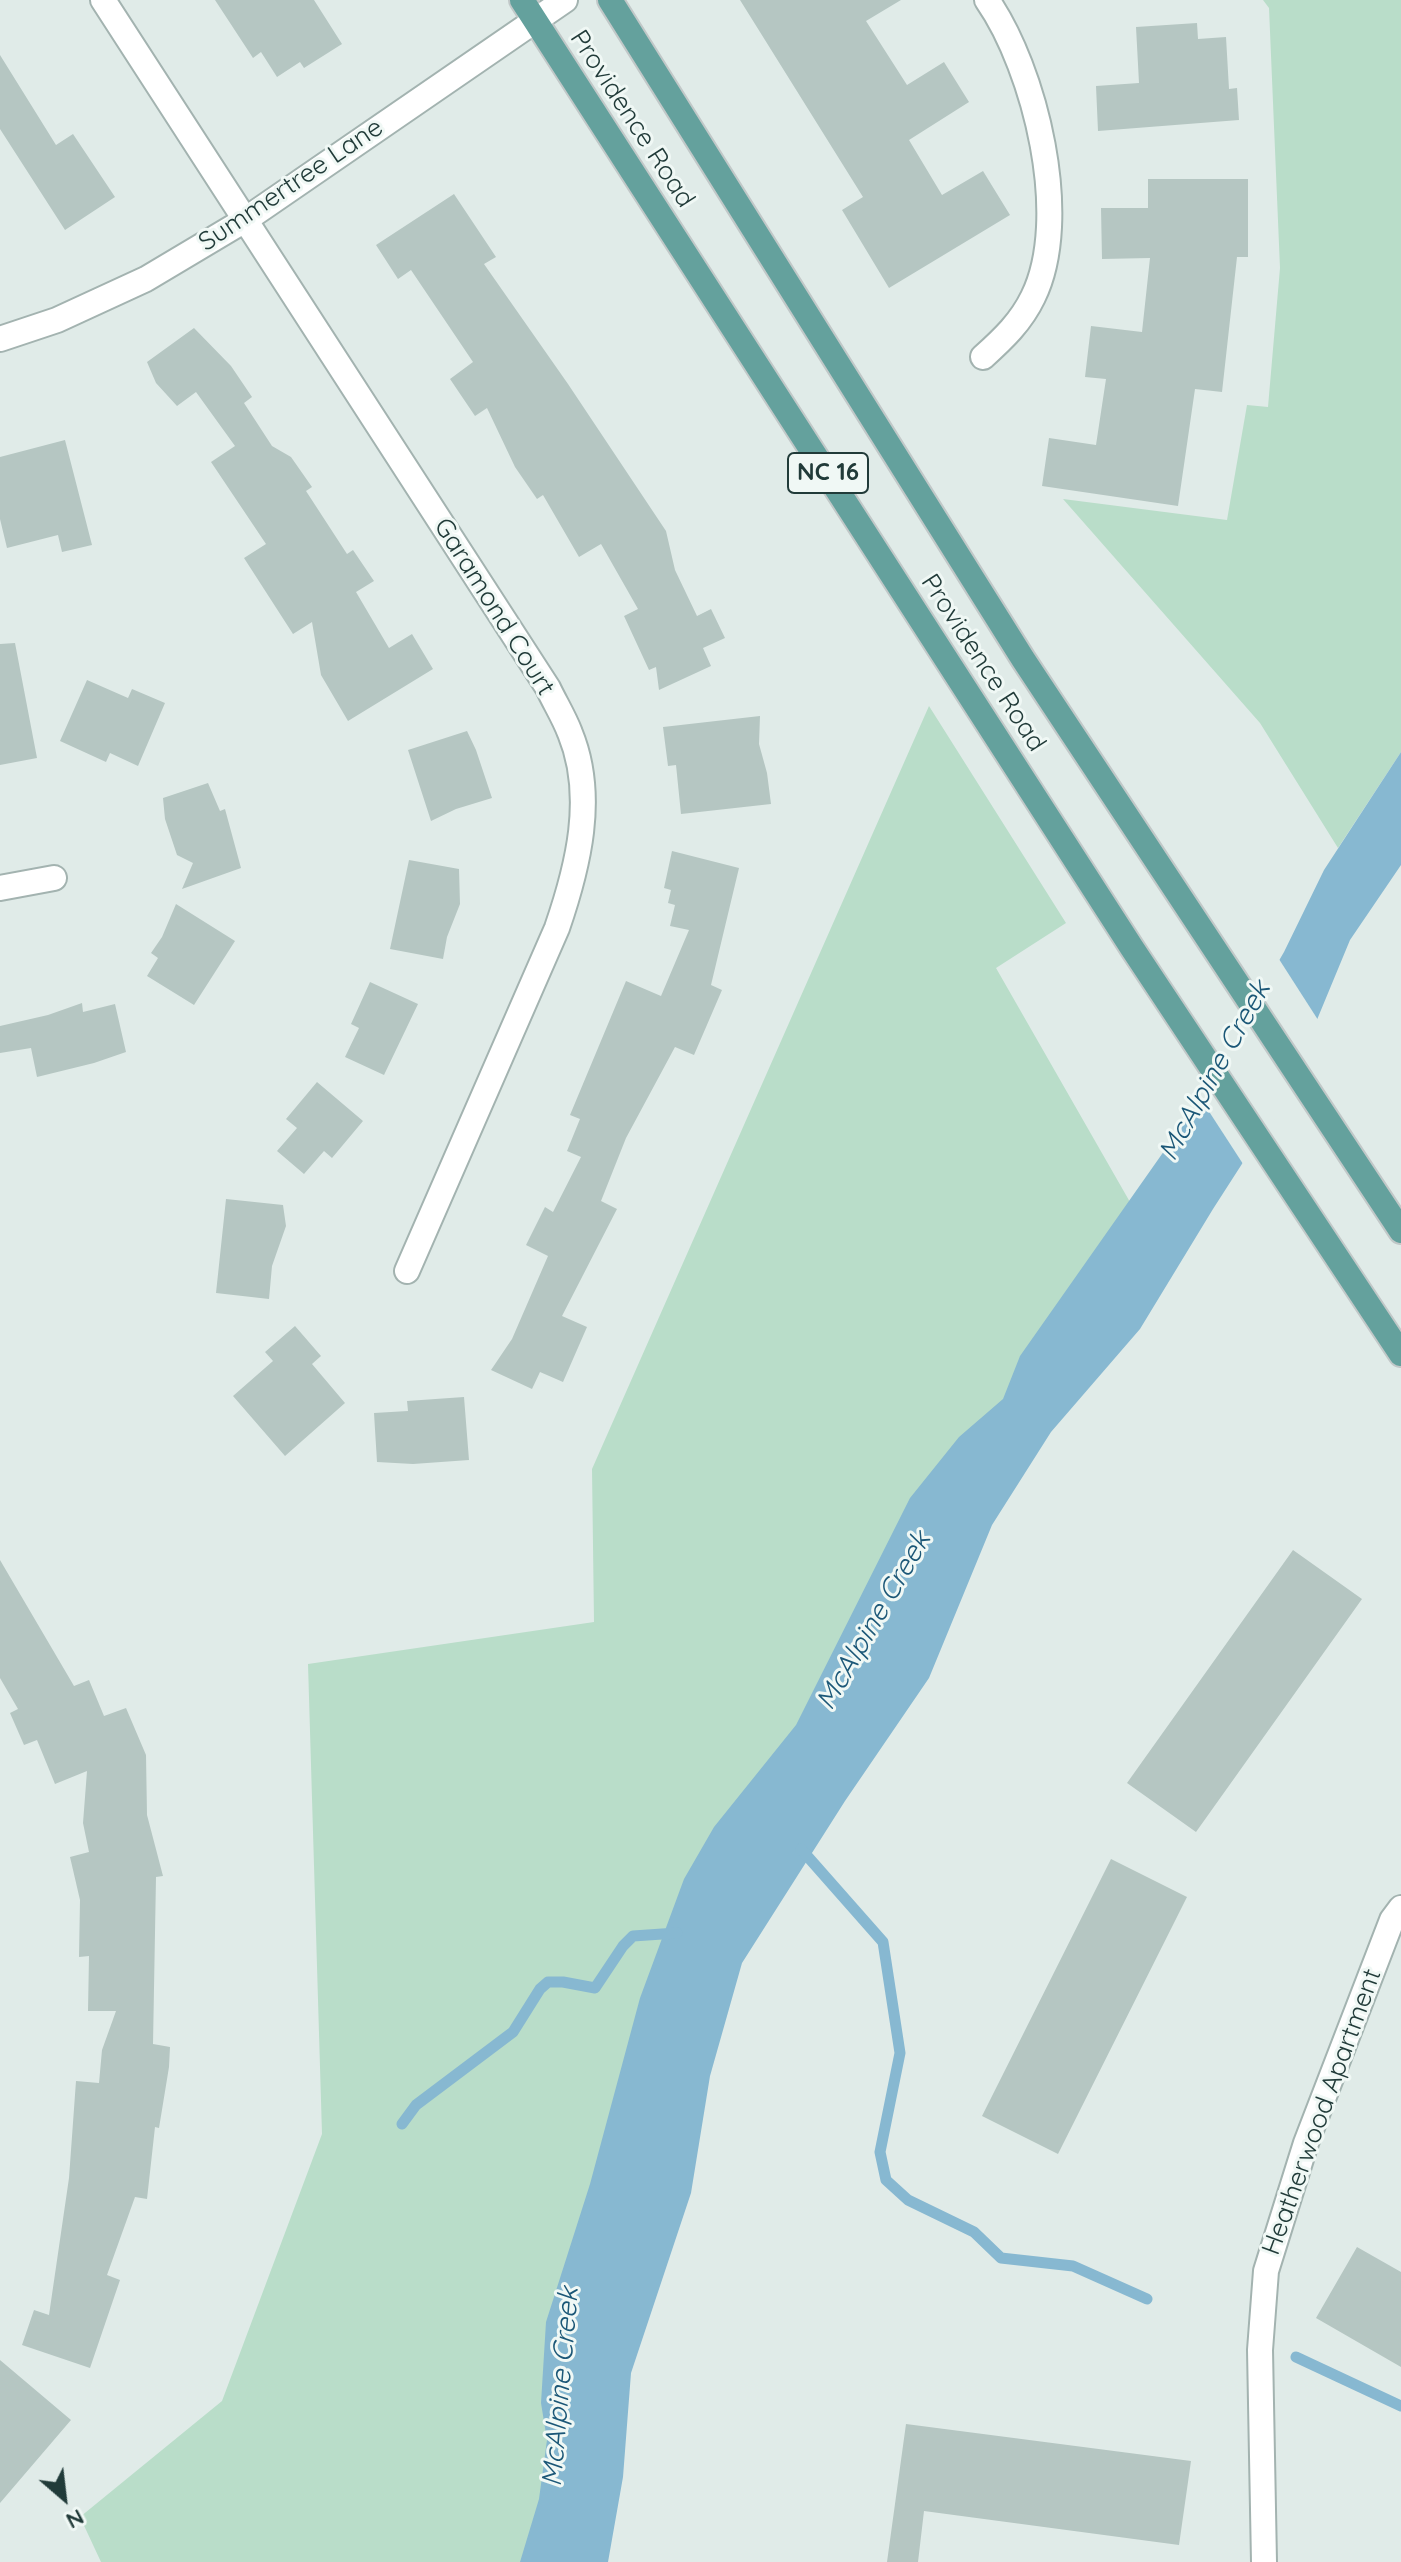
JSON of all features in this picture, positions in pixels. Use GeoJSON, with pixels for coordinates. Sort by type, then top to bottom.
{"type":"FeatureCollection","features":[{"type":"Feature","properties":{"kind":"main road","name":"Providence Road"},"geometry":{"type":"LineString","coordinates":[[610,0],[1023,659],[1401,1231]]}},
{"type":"Feature","properties":{"kind":"main road","name":"Providence Road"},"geometry":{"type":"LineString","coordinates":[[529,10],[1132,948],[1401,1354]]}},
{"type":"Feature","properties":{"kind":"street","name":"Garamond Court"},"geometry":{"type":"LineString","coordinates":[[103,0],[548,688],[571,735],[580,769],[583,821],[572,885],[557,928],[407,1271]]}},
{"type":"Feature","properties":{"kind":"street","name":"Summertree Lane"},"geometry":{"type":"LineString","coordinates":[[0,339],[57,320],[146,279],[245,220],[529,10],[565,0]]}},
{"type":"Feature","properties":{"kind":"street"},"geometry":{"type":"LineString","coordinates":[[983,357],[1014,328],[1034,295],[1047,248],[1048,181],[1042,137],[1026,77],[999,18],[987,0]]}},
{"type":"Feature","properties":{"kind":"street"},"geometry":{"type":"LineString","coordinates":[[0,888],[54,878]]}},
{"type":"Feature","properties":{"kind":"street","name":"Heatherwood Apartment"},"geometry":{"type":"LineString","coordinates":[[1264,2562],[1260,2350],[1266,2271],[1306,2143],[1392,1920],[1401,1908]]}},
{"type":"Feature","properties":{"kind":"green space"},"geometry":{"type":"Polygon","coordinates":[[[1263,0],[1401,0],[1401,752],[1338,848],[1260,723],[1063,499],[1227,520],[1247,405],[1268,407],[1280,268],[1269,8],[1263,0]]]}},
{"type":"Feature","properties":{"kind":"green space"},"geometry":{"type":"Polygon","coordinates":[[[929,706],[1066,923],[996,968],[1146,1230],[697,1926],[560,2562],[101,2562],[80,2517],[222,2401],[322,2134],[308,1664],[594,1622],[592,1469],[929,706]]]}},
{"type":"Feature","properties":{"kind":"water","name":"McAlpine Creek"},"geometry":{"type":"Polygon","coordinates":[[[1401,752],[1401,865],[1350,940],[1285,1097],[1140,1329],[1051,1432],[992,1525],[929,1678],[845,1801],[742,1963],[710,2076],[691,2193],[631,2373],[623,2477],[608,2562],[520,2562],[539,2499],[547,2440],[541,2403],[546,2322],[590,2184],[640,1998],[684,1879],[714,1827],[796,1725],[910,1498],[959,1437],[1003,1399],[1020,1356],[1188,1117],[1284,952],[1324,870],[1401,752]]]}},
{"type":"Feature","properties":{"kind":"pier"},"geometry":{"type":"Polygon","coordinates":[[[1277,956],[1320,1023],[1288,1099],[1245,1167],[1197,1093],[1277,956]]]}},
{"type":"Feature","properties":{"kind":"building"},"geometry":{"type":"Polygon","coordinates":[[[215,0],[314,0],[342,44],[304,68],[300,62],[277,77],[261,52],[253,58],[215,0]]]}},
{"type":"Feature","properties":{"kind":"building"},"geometry":{"type":"Polygon","coordinates":[[[740,0],[901,0],[866,21],[907,85],[944,62],[969,102],[909,140],[942,195],[983,171],[1010,215],[889,288],[842,210],[863,197],[740,0]]]}},
{"type":"Feature","properties":{"kind":"building"},"geometry":{"type":"Polygon","coordinates":[[[1197,23],[1198,39],[1226,37],[1229,89],[1237,88],[1239,120],[1098,131],[1096,86],[1139,83],[1136,27],[1197,23]]]}},
{"type":"Feature","properties":{"kind":"building"},"geometry":{"type":"Polygon","coordinates":[[[0,55],[56,145],[73,134],[115,197],[65,230],[0,129],[0,55]]]}},
{"type":"Feature","properties":{"kind":"building"},"geometry":{"type":"Polygon","coordinates":[[[1148,179],[1248,179],[1248,257],[1237,257],[1222,392],[1195,389],[1178,506],[1042,486],[1049,438],[1096,445],[1106,379],[1085,377],[1091,326],[1142,332],[1150,258],[1102,259],[1101,208],[1148,208],[1148,179]]]}},
{"type":"Feature","properties":{"kind":"building"},"geometry":{"type":"Polygon","coordinates":[[[454,194],[496,257],[484,264],[666,531],[675,570],[697,616],[711,609],[725,638],[703,648],[711,666],[659,690],[656,667],[649,670],[624,616],[638,609],[601,544],[579,557],[543,495],[537,499],[515,467],[487,408],[475,416],[450,379],[473,362],[411,270],[398,279],[376,245],[454,194]]]}},
{"type":"Feature","properties":{"kind":"building"},"geometry":{"type":"Polygon","coordinates":[[[194,328],[231,366],[252,397],[244,403],[272,446],[291,457],[312,487],[306,491],[347,554],[353,550],[374,581],[356,592],[389,648],[412,634],[433,669],[348,721],[321,675],[312,622],[293,634],[244,558],[266,544],[211,462],[235,446],[196,392],[177,406],[156,383],[147,362],[194,328]]]}},
{"type":"Feature","properties":{"kind":"building"},"geometry":{"type":"Polygon","coordinates":[[[65,440],[92,545],[62,552],[58,535],[7,548],[0,519],[0,457],[65,440]]]}},
{"type":"Feature","properties":{"kind":"building"},"geometry":{"type":"Polygon","coordinates":[[[15,643],[37,758],[0,765],[0,644],[15,643]]]}},
{"type":"Feature","properties":{"kind":"building"},"geometry":{"type":"Polygon","coordinates":[[[87,680],[128,698],[132,689],[165,703],[138,766],[110,753],[106,762],[60,741],[87,680]]]}},
{"type":"Feature","properties":{"kind":"building"},"geometry":{"type":"Polygon","coordinates":[[[760,716],[759,744],[771,804],[681,814],[676,765],[668,766],[663,727],[760,716]]]}},
{"type":"Feature","properties":{"kind":"building"},"geometry":{"type":"Polygon","coordinates":[[[467,731],[492,798],[456,809],[431,821],[408,750],[467,731]]]}},
{"type":"Feature","properties":{"kind":"building"},"geometry":{"type":"Polygon","coordinates":[[[208,783],[220,811],[225,809],[241,868],[182,889],[193,863],[177,855],[165,819],[163,798],[208,783]]]}},
{"type":"Feature","properties":{"kind":"building"},"geometry":{"type":"Polygon","coordinates":[[[672,851],[739,868],[711,985],[722,990],[694,1055],[675,1047],[626,1138],[601,1201],[617,1209],[562,1316],[587,1327],[563,1382],[540,1372],[532,1389],[491,1370],[512,1339],[548,1256],[526,1245],[545,1207],[553,1212],[581,1157],[567,1151],[580,1119],[570,1115],[626,981],[661,996],[689,930],[670,926],[675,905],[668,903],[671,890],[664,888],[672,851]]]}},
{"type":"Feature","properties":{"kind":"building"},"geometry":{"type":"Polygon","coordinates":[[[409,860],[459,869],[460,904],[447,937],[443,959],[390,949],[409,860]]]}},
{"type":"Feature","properties":{"kind":"building"},"geometry":{"type":"Polygon","coordinates":[[[176,904],[235,941],[194,1005],[147,976],[158,958],[151,953],[162,937],[176,904]]]}},
{"type":"Feature","properties":{"kind":"building"},"geometry":{"type":"Polygon","coordinates":[[[370,982],[418,1004],[384,1075],[345,1057],[359,1028],[351,1024],[370,982]]]}},
{"type":"Feature","properties":{"kind":"building"},"geometry":{"type":"Polygon","coordinates":[[[82,1003],[83,1012],[115,1004],[126,1052],[37,1077],[31,1048],[0,1053],[0,1026],[82,1003]]]}},
{"type":"Feature","properties":{"kind":"building"},"geometry":{"type":"Polygon","coordinates":[[[317,1082],[363,1121],[332,1158],[324,1151],[304,1174],[277,1151],[297,1128],[286,1119],[317,1082]]]}},
{"type":"Feature","properties":{"kind":"building"},"geometry":{"type":"Polygon","coordinates":[[[226,1199],[283,1205],[286,1226],[272,1266],[269,1299],[216,1293],[226,1199]]]}},
{"type":"Feature","properties":{"kind":"building"},"geometry":{"type":"Polygon","coordinates":[[[295,1326],[321,1356],[312,1364],[345,1403],[285,1456],[233,1396],[273,1361],[265,1352],[295,1326]]]}},
{"type":"Feature","properties":{"kind":"building"},"geometry":{"type":"Polygon","coordinates":[[[464,1397],[469,1460],[413,1464],[377,1462],[374,1413],[408,1411],[407,1401],[464,1397]]]}},
{"type":"Feature","properties":{"kind":"building"},"geometry":{"type":"Polygon","coordinates":[[[1293,1550],[1362,1599],[1196,1832],[1127,1783],[1293,1550]]]}},
{"type":"Feature","properties":{"kind":"building"},"geometry":{"type":"Polygon","coordinates":[[[0,1560],[74,1686],[89,1680],[104,1716],[126,1708],[146,1755],[147,1815],[163,1876],[156,1877],[153,2044],[170,2047],[169,2067],[159,2128],[155,2127],[147,2199],[135,2197],[107,2275],[120,2280],[90,2368],[22,2345],[34,2310],[49,2315],[69,2178],[76,2081],[99,2083],[102,2050],[116,2011],[88,2011],[89,1956],[79,1957],[80,1900],[70,1857],[89,1852],[83,1823],[87,1771],[55,1784],[37,1740],[24,1745],[10,1713],[18,1709],[0,1678],[0,1560]]]}},
{"type":"Feature","properties":{"kind":"building"},"geometry":{"type":"Polygon","coordinates":[[[1111,1859],[1187,1897],[1058,2154],[982,2116],[1111,1859]]]}},
{"type":"Feature","properties":{"kind":"building"},"geometry":{"type":"Polygon","coordinates":[[[1357,2247],[1401,2272],[1401,2367],[1316,2318],[1357,2247]]]}},
{"type":"Feature","properties":{"kind":"building"},"geometry":{"type":"Polygon","coordinates":[[[0,2360],[71,2420],[0,2503],[0,2360]]]}},
{"type":"Feature","properties":{"kind":"building"},"geometry":{"type":"Polygon","coordinates":[[[906,2424],[1191,2461],[1179,2545],[924,2511],[918,2562],[887,2562],[906,2424]]]}},
{"type":"Feature","properties":{"kind":"waterway"},"geometry":{"type":"LineString","coordinates":[[801,1849],[883,1942],[900,2053],[880,2152],[886,2180],[908,2200],[974,2232],[1001,2258],[1073,2266],[1147,2299]]}},
{"type":"Feature","properties":{"kind":"waterway"},"geometry":{"type":"LineString","coordinates":[[402,2124],[416,2105],[513,2032],[540,1989],[548,1982],[595,1988],[633,1936],[677,1933]]}},
{"type":"Feature","properties":{"kind":"waterway"},"geometry":{"type":"LineString","coordinates":[[1296,2357],[1401,2406]]}}]}
